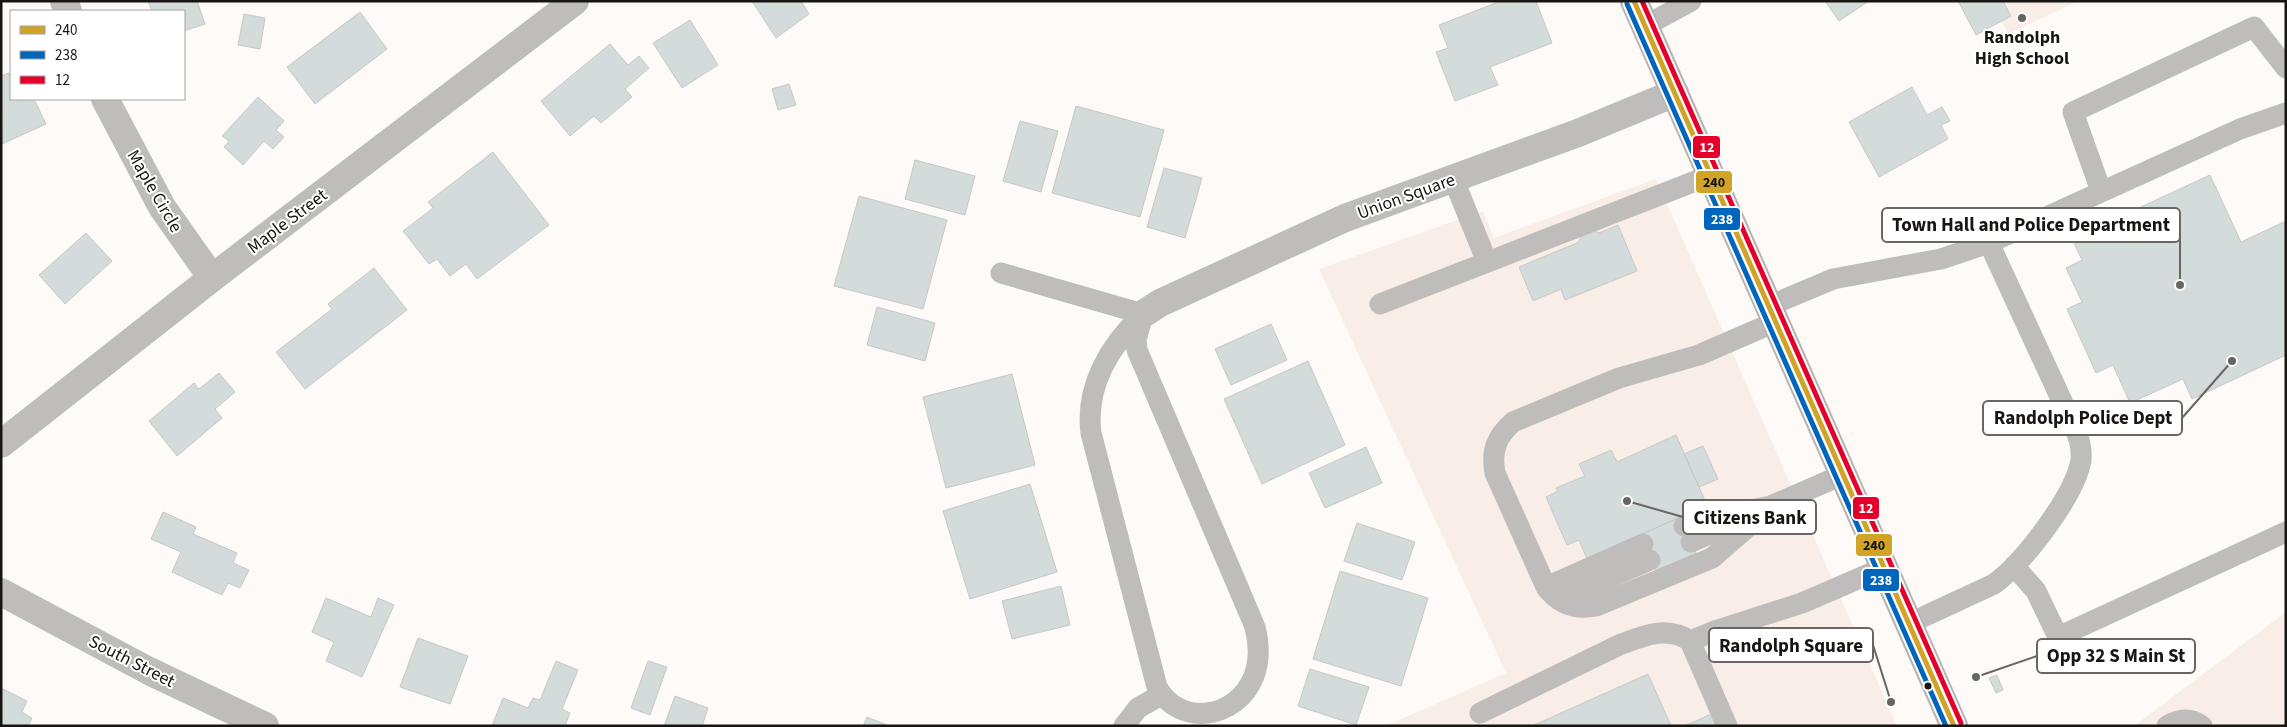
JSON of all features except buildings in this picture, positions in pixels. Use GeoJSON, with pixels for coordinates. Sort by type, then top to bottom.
{"type":"FeatureCollection","features":[{"type":"Feature","properties":{"kind":"main road"},"geometry":{"type":"LineString","coordinates":[[1634,1],[1954,726]]}},
{"type":"Feature","properties":{"kind":"street","name":"Maple Street"},"geometry":{"type":"LineString","coordinates":[[1,444],[212,278],[575,1]]}},
{"type":"Feature","properties":{"kind":"street","name":"Union Square"},"geometry":{"type":"LineString","coordinates":[[1143,314],[1160,303],[1345,218],[1578,133],[1675,93]]}},
{"type":"Feature","properties":{"kind":"street","name":"Maple Circle"},"geometry":{"type":"LineString","coordinates":[[106,100],[162,207],[212,278]]}},
{"type":"Feature","properties":{"kind":"street","name":"South Street"},"geometry":{"type":"LineString","coordinates":[[1,592],[157,675],[265,726]]}},
{"type":"Feature","properties":{"kind":"lane"},"geometry":{"type":"LineString","coordinates":[[1645,26],[1691,1]]}},
{"type":"Feature","properties":{"kind":"lane"},"geometry":{"type":"LineString","coordinates":[[2101,191],[2073,112],[2254,27],[2286,68]]}},
{"type":"Feature","properties":{"kind":"lane"},"geometry":{"type":"LineString","coordinates":[[1773,506],[1712,558],[1596,606],[1578,608],[1553,594],[1495,473],[1492,458],[1495,444],[1513,422],[1619,378],[1699,355],[1833,279],[1941,259],[1989,243],[2240,129],[2286,113]]}},
{"type":"Feature","properties":{"kind":"lane"},"geometry":{"type":"LineString","coordinates":[[1380,304],[1711,175]]}},
{"type":"Feature","properties":{"kind":"lane"},"geometry":{"type":"LineString","coordinates":[[1453,178],[1487,262]]}},
{"type":"Feature","properties":{"kind":"lane"},"geometry":{"type":"LineString","coordinates":[[1908,624],[1982,590],[2005,576],[2027,552],[2065,497],[2078,470],[2081,449],[2074,427],[1989,243]]}},
{"type":"Feature","properties":{"kind":"lane"},"geometry":{"type":"LineString","coordinates":[[1001,273],[1143,314]]}},
{"type":"Feature","properties":{"kind":"lane"},"geometry":{"type":"LineString","coordinates":[[1143,314],[1136,340],[1137,350],[1256,627],[1258,639],[1257,663],[1248,689],[1229,707],[1209,716],[1191,716],[1175,709],[1161,695],[1157,687],[1096,452],[1089,416],[1090,399],[1102,367],[1120,338],[1143,314]]}},
{"type":"Feature","properties":{"kind":"lane"},"geometry":{"type":"LineString","coordinates":[[1688,534],[1773,506],[1842,475]]}},
{"type":"Feature","properties":{"kind":"lane"},"geometry":{"type":"LineString","coordinates":[[2014,566],[2036,591],[2058,637],[2286,532]]}},
{"type":"Feature","properties":{"kind":"lane"},"geometry":{"type":"LineString","coordinates":[[1553,594],[1647,552]]}},
{"type":"Feature","properties":{"kind":"lane"},"geometry":{"type":"LineString","coordinates":[[1690,641],[1782,609],[1883,568]]}},
{"type":"Feature","properties":{"kind":"lane"},"geometry":{"type":"LineString","coordinates":[[1480,713],[1619,645],[1653,633],[1675,633],[1690,641],[1727,726]]}},
{"type":"Feature","properties":{"kind":"lane"},"geometry":{"type":"LineString","coordinates":[[1124,726],[1138,708],[1161,695]]}},
{"type":"Feature","properties":{"kind":"lane"},"geometry":{"type":"LineString","coordinates":[[2167,726],[2181,720],[2192,720],[2202,726]]}},
{"type":"Feature","properties":{"kind":"shaded area","name":"Randolph High School"},"geometry":{"type":"Polygon","coordinates":[[[1992,1],[2078,1],[2008,34],[1992,1]]]}},
{"type":"Feature","properties":{"kind":"shaded area"},"geometry":{"type":"Polygon","coordinates":[[[1656,179],[1897,726],[1385,726],[1506,673],[1319,269],[1483,211],[1494,238],[1656,179]]]}},
{"type":"Feature","properties":{"kind":"shaded area"},"geometry":{"type":"Polygon","coordinates":[[[2286,612],[2286,726],[2134,726],[2286,612]]]}},
{"type":"Feature","properties":{"kind":"transit line","name":"240"},"geometry":{"type":"LineString","coordinates":[[1634,1],[1954,726]]}},
{"type":"Feature","properties":{"kind":"transit line","name":"12"},"geometry":{"type":"LineString","coordinates":[[1642,1],[1961,723]]}},
{"type":"Feature","properties":{"kind":"transit line","name":"238"},"geometry":{"type":"LineString","coordinates":[[1627,4],[1946,726]]}},
{"type":"Feature","properties":{"kind":"place","name":"Randolph High School"},"geometry":{"type":"Point","coordinates":[2022,18]}},
{"type":"Feature","properties":{"kind":"place","name":"Town Hall and Police Department"},"geometry":{"type":"Point","coordinates":[2180,285]}},
{"type":"Feature","properties":{"kind":"place","name":"Randolph Police Dept"},"geometry":{"type":"Point","coordinates":[2232,361]}},
{"type":"Feature","properties":{"kind":"place","name":"Citizens Bank"},"geometry":{"type":"Point","coordinates":[1627,501]}},
{"type":"Feature","properties":{"kind":"place","name":"Opp 32 S Main St"},"geometry":{"type":"Point","coordinates":[1976,677]}},
{"type":"Feature","properties":{"kind":"place","name":"Randolph Square"},"geometry":{"type":"Point","coordinates":[1891,702]}}]}
